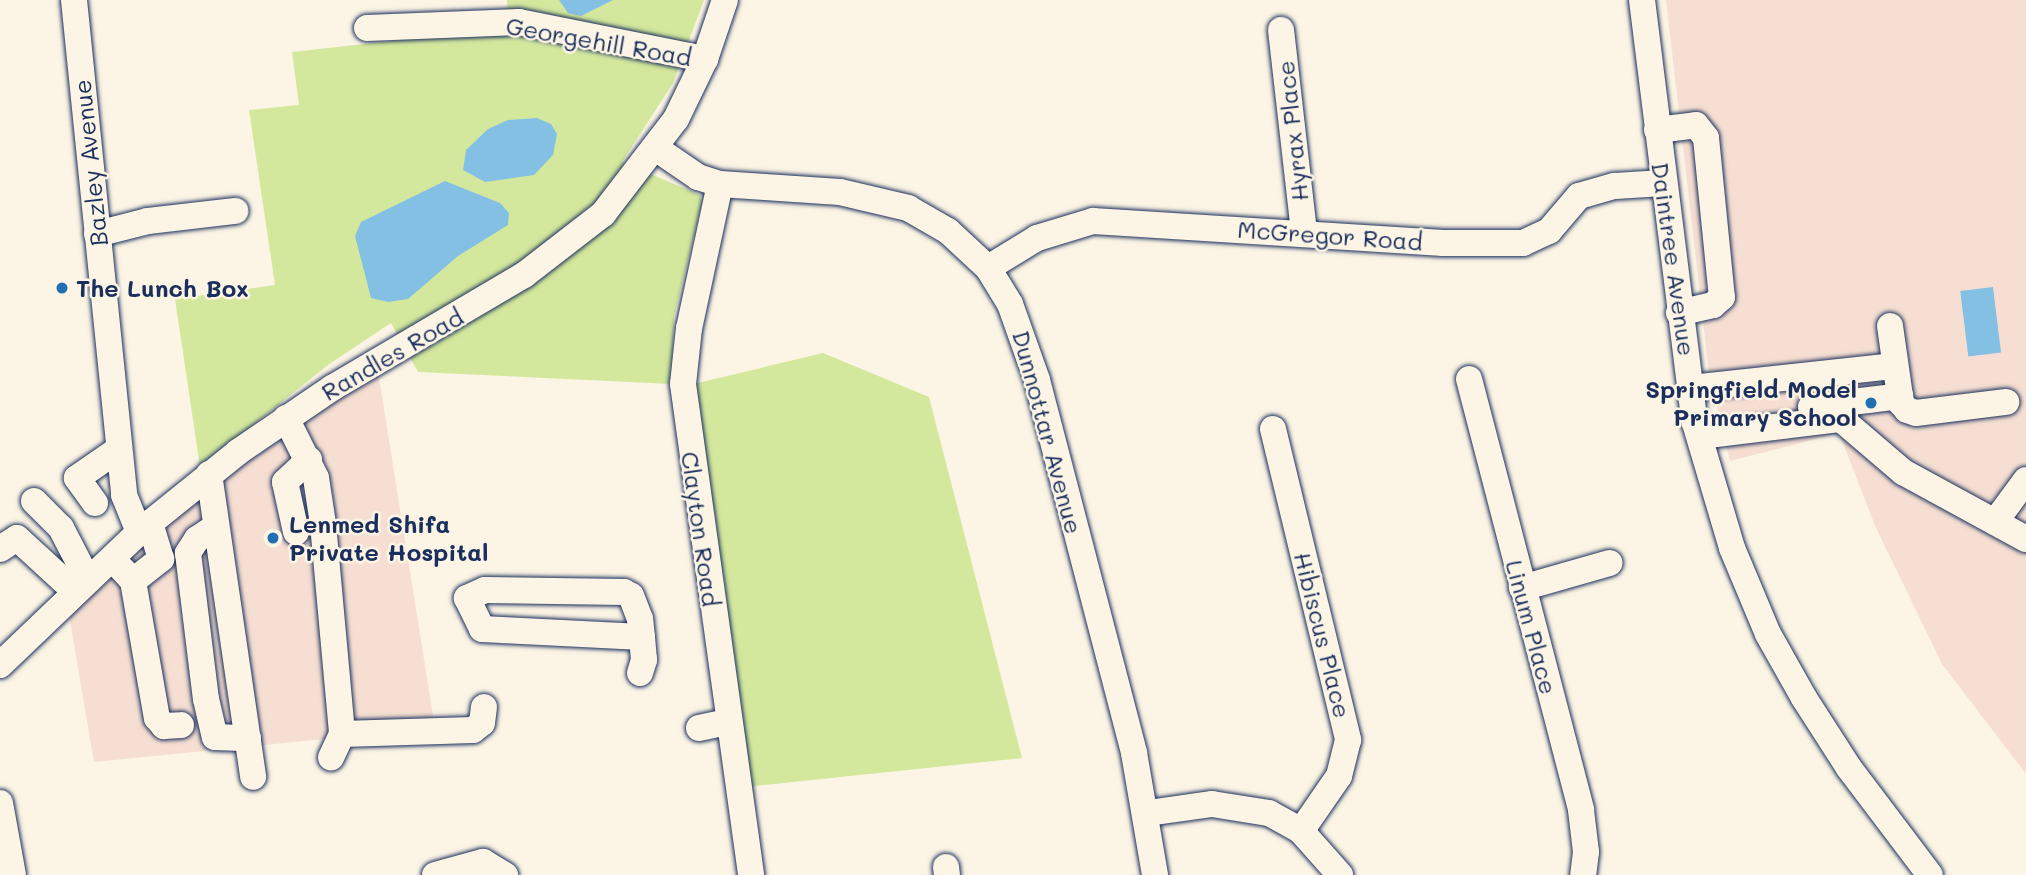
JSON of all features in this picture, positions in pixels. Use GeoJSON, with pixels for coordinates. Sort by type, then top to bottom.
{"type":"FeatureCollection","features":[{"type":"Feature","properties":{"kind":"street","name":"Bazley Avenue"},"geometry":{"type":"LineString","coordinates":[[74,0],[126,506],[149,524],[163,556],[132,581]]}},
{"type":"Feature","properties":{"kind":"street","name":"Randles Road"},"geometry":{"type":"LineString","coordinates":[[2,660],[149,524],[202,480],[286,418],[561,249],[611,206],[657,149],[690,94],[725,0]]}},
{"type":"Feature","properties":{"kind":"street","name":"Daintree Avenue"},"geometry":{"type":"LineString","coordinates":[[1642,0],[1679,313],[1691,388],[1698,430],[1732,548],[1768,634],[1849,768],[1930,875]]}},
{"type":"Feature","properties":{"kind":"street","name":"Georgehill Road"},"geometry":{"type":"LineString","coordinates":[[367,28],[519,22],[705,59]]}},
{"type":"Feature","properties":{"kind":"street","name":"Hyrax Place"},"geometry":{"type":"LineString","coordinates":[[1280,30],[1304,233]]}},
{"type":"Feature","properties":{"kind":"street"},"geometry":{"type":"LineString","coordinates":[[1657,130],[1696,125],[1706,138],[1722,297],[1713,305],[1679,313]]}},
{"type":"Feature","properties":{"kind":"street","name":"Dunnottar Avenue"},"geometry":{"type":"LineString","coordinates":[[657,149],[698,177],[720,184],[840,192],[889,202],[948,231],[988,268],[1010,304],[1037,380],[1148,813],[1155,875]]}},
{"type":"Feature","properties":{"kind":"street","name":"McGregor Road"},"geometry":{"type":"LineString","coordinates":[[988,268],[1037,238],[1084,222],[1443,243],[1523,243],[1539,239],[1587,192],[1663,183]]}},
{"type":"Feature","properties":{"kind":"street","name":"Clayton Road"},"geometry":{"type":"LineString","coordinates":[[720,184],[689,327],[683,384],[751,875]]}},
{"type":"Feature","properties":{"kind":"street"},"geometry":{"type":"LineString","coordinates":[[97,234],[148,221],[236,211]]}},
{"type":"Feature","properties":{"kind":"street"},"geometry":{"type":"LineString","coordinates":[[1890,326],[1900,396],[1907,410],[1916,413],[2006,402]]}},
{"type":"Feature","properties":{"kind":"street"},"geometry":{"type":"LineString","coordinates":[[1691,388],[1895,366]]}},
{"type":"Feature","properties":{"kind":"street","name":"Linum Place"},"geometry":{"type":"LineString","coordinates":[[1469,379],[1581,810],[1586,852],[1583,875]]}},
{"type":"Feature","properties":{"kind":"street"},"geometry":{"type":"LineString","coordinates":[[1698,430],[1900,396]]}},
{"type":"Feature","properties":{"kind":"street"},"geometry":{"type":"LineString","coordinates":[[286,418],[316,478],[336,632],[342,734],[331,758]]}},
{"type":"Feature","properties":{"kind":"street"},"geometry":{"type":"LineString","coordinates":[[1698,430],[1841,419],[1903,472],[2026,539]]}},
{"type":"Feature","properties":{"kind":"street","name":"Hibiscus Place"},"geometry":{"type":"LineString","coordinates":[[1273,429],[1348,740],[1339,776],[1301,831]]}},
{"type":"Feature","properties":{"kind":"street"},"geometry":{"type":"LineString","coordinates":[[95,503],[77,478],[119,449]]}},
{"type":"Feature","properties":{"kind":"street"},"geometry":{"type":"LineString","coordinates":[[296,532],[285,482],[309,460]]}},
{"type":"Feature","properties":{"kind":"street"},"geometry":{"type":"LineString","coordinates":[[202,480],[215,527],[235,637],[253,777]]}},
{"type":"Feature","properties":{"kind":"street"},"geometry":{"type":"LineString","coordinates":[[202,480],[190,544],[199,646],[211,730],[221,740],[248,738]]}},
{"type":"Feature","properties":{"kind":"street"},"geometry":{"type":"LineString","coordinates":[[1995,522],[2026,480]]}},
{"type":"Feature","properties":{"kind":"street"},"geometry":{"type":"LineString","coordinates":[[34,500],[61,528],[82,586]]}},
{"type":"Feature","properties":{"kind":"street"},"geometry":{"type":"LineString","coordinates":[[149,524],[177,522],[190,544]]}},
{"type":"Feature","properties":{"kind":"street"},"geometry":{"type":"LineString","coordinates":[[190,544],[215,527]]}},
{"type":"Feature","properties":{"kind":"street"},"geometry":{"type":"LineString","coordinates":[[0,549],[17,538],[82,586]]}},
{"type":"Feature","properties":{"kind":"street"},"geometry":{"type":"LineString","coordinates":[[112,558],[132,581],[158,718],[164,726],[181,725]]}},
{"type":"Feature","properties":{"kind":"street"},"geometry":{"type":"LineString","coordinates":[[1522,589],[1609,563]]}},
{"type":"Feature","properties":{"kind":"street"},"geometry":{"type":"LineString","coordinates":[[640,673],[642,637],[638,611],[624,592],[485,590],[467,598],[482,629],[642,637]]}},
{"type":"Feature","properties":{"kind":"street"},"geometry":{"type":"LineString","coordinates":[[199,646],[235,637]]}},
{"type":"Feature","properties":{"kind":"street"},"geometry":{"type":"LineString","coordinates":[[342,734],[472,730],[482,723],[484,707]]}},
{"type":"Feature","properties":{"kind":"street"},"geometry":{"type":"LineString","coordinates":[[699,728],[728,722]]}},
{"type":"Feature","properties":{"kind":"street"},"geometry":{"type":"LineString","coordinates":[[0,803],[13,875]]}},
{"type":"Feature","properties":{"kind":"street"},"geometry":{"type":"LineString","coordinates":[[1148,813],[1191,806],[1239,806],[1269,813],[1301,831],[1340,875]]}},
{"type":"Feature","properties":{"kind":"street"},"geometry":{"type":"LineString","coordinates":[[435,875],[459,865],[487,862],[505,875]]}},
{"type":"Feature","properties":{"kind":"shaded area","name":"Springfield Model Primary School"},"geometry":{"type":"Polygon","coordinates":[[[1666,0],[2026,0],[2026,774],[1942,664],[1876,528],[1839,433],[1730,461],[1709,373],[1666,0]]]}},
{"type":"Feature","properties":{"kind":"shaded area","name":"Lenmed Shifa Private Hospital"},"geometry":{"type":"Polygon","coordinates":[[[376,359],[435,728],[94,762],[67,603],[376,359]]]}},
{"type":"Feature","properties":{"kind":"green space"},"geometry":{"type":"Polygon","coordinates":[[[507,0],[704,0],[673,83],[622,162],[700,195],[702,203],[674,316],[671,384],[418,372],[391,323],[328,365],[200,467],[175,299],[275,285],[249,110],[299,105],[292,52],[509,28],[507,0]]]}},
{"type":"Feature","properties":{"kind":"green space"},"geometry":{"type":"Polygon","coordinates":[[[823,353],[929,397],[1022,758],[745,787],[681,387],[823,353]]]}},
{"type":"Feature","properties":{"kind":"water"},"geometry":{"type":"Polygon","coordinates":[[[559,0],[613,0],[581,16],[568,13],[559,0]]]}},
{"type":"Feature","properties":{"kind":"water"},"geometry":{"type":"Polygon","coordinates":[[[537,118],[551,124],[557,134],[553,155],[534,175],[485,182],[463,170],[466,150],[488,129],[508,120],[537,118]]]}},
{"type":"Feature","properties":{"kind":"water"},"geometry":{"type":"Polygon","coordinates":[[[445,181],[500,203],[509,213],[508,225],[458,256],[408,299],[388,302],[371,298],[355,236],[361,222],[445,181]]]}},
{"type":"Feature","properties":{"kind":"water"},"geometry":{"type":"Polygon","coordinates":[[[1993,287],[2001,353],[1968,357],[1960,291],[1993,287]]]}},
{"type":"Feature","properties":{"kind":"place","name":"The Lunch Box"},"geometry":{"type":"Point","coordinates":[62,288]}},
{"type":"Feature","properties":{"kind":"place","name":"Springfield Model Primary School"},"geometry":{"type":"Point","coordinates":[1871,403]}},
{"type":"Feature","properties":{"kind":"place","name":"Lenmed Shifa Private Hospital"},"geometry":{"type":"Point","coordinates":[273,538]}}]}
